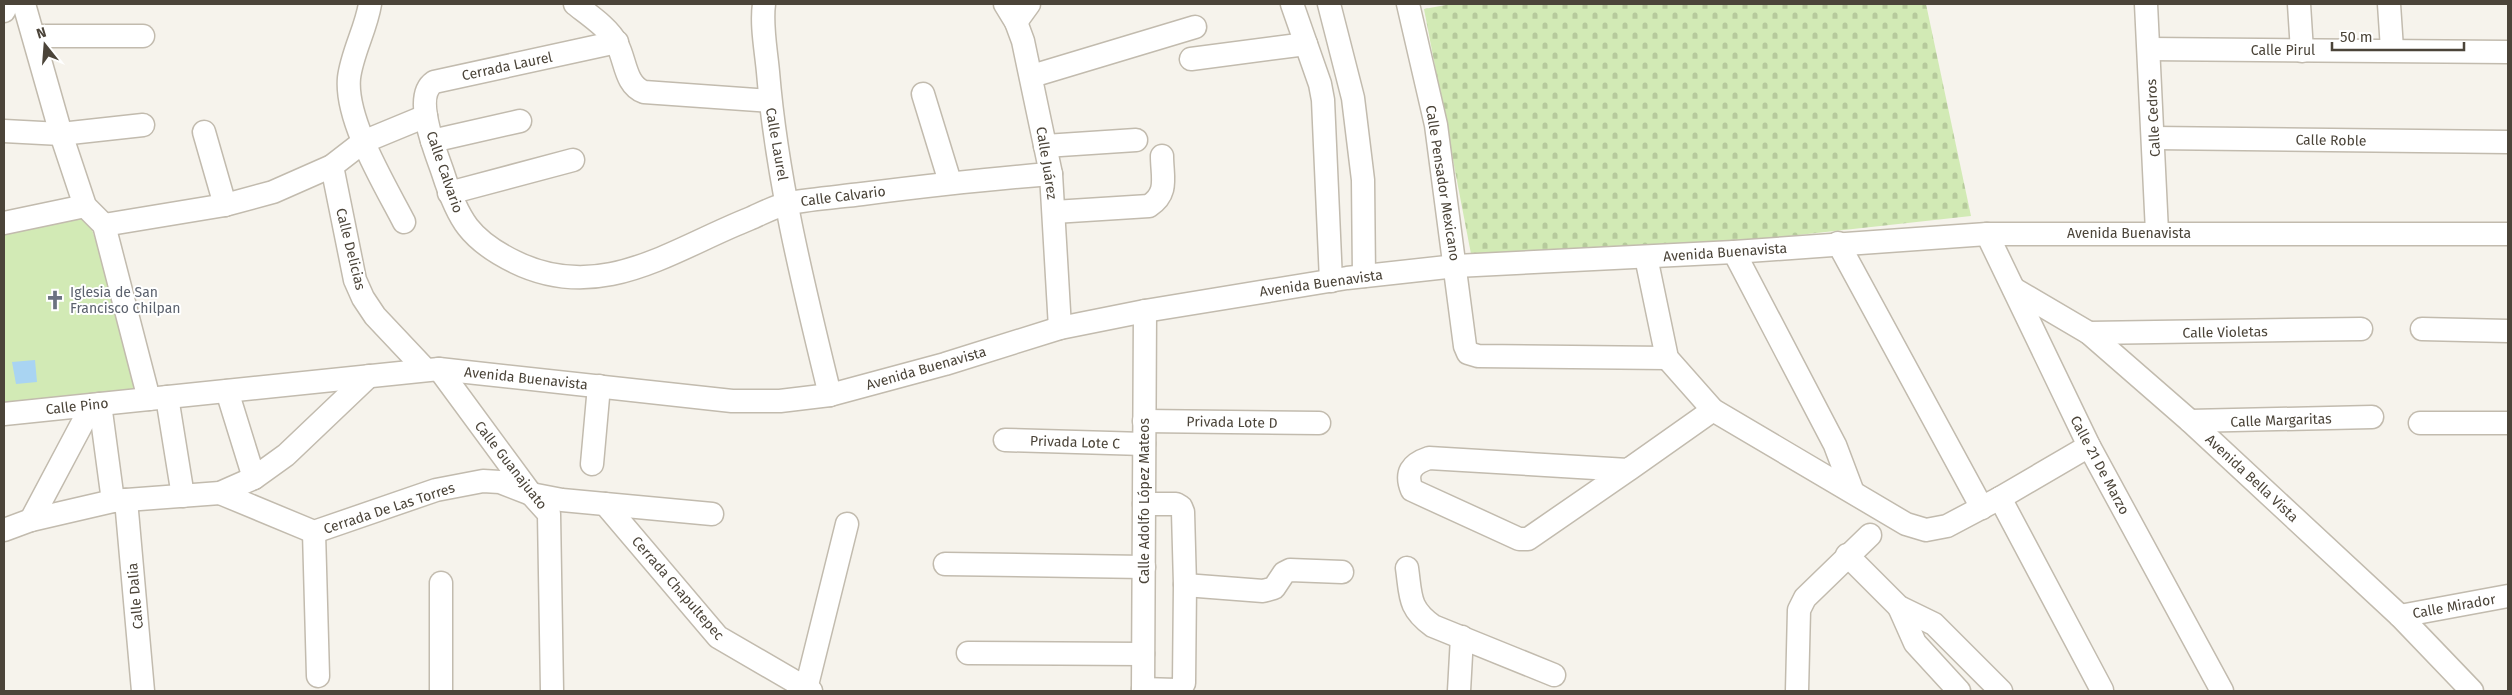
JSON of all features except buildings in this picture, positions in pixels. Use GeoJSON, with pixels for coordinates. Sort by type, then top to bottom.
{"type":"FeatureCollection","features":[{"type":"Feature","properties":{"kind":"street"},"geometry":{"type":"LineString","coordinates":[[4,11],[7,4]]}},
{"type":"Feature","properties":{"kind":"street"},"geometry":{"type":"LineString","coordinates":[[24,4],[61,134],[85,206],[104,225],[158,398],[183,496]]}},
{"type":"Feature","properties":{"kind":"street"},"geometry":{"type":"LineString","coordinates":[[370,4],[350,76],[350,99],[364,142],[404,222]]}},
{"type":"Feature","properties":{"kind":"street","name":"Calle Laurel"},"geometry":{"type":"LineString","coordinates":[[575,4],[597,21],[616,42],[631,82],[636,89],[644,92],[770,102],[800,270],[830,394]]}},
{"type":"Feature","properties":{"kind":"street"},"geometry":{"type":"LineString","coordinates":[[764,4],[770,102]]}},
{"type":"Feature","properties":{"kind":"street"},"geometry":{"type":"LineString","coordinates":[[1010,13],[1029,4]]}},
{"type":"Feature","properties":{"kind":"street"},"geometry":{"type":"LineString","coordinates":[[1292,4],[1320,84],[1323,100],[1331,280]]}},
{"type":"Feature","properties":{"kind":"street"},"geometry":{"type":"LineString","coordinates":[[1329,4],[1348,69],[1353,98],[1363,180],[1364,276]]}},
{"type":"Feature","properties":{"kind":"street","name":"Calle Pensador Mexicano"},"geometry":{"type":"LineString","coordinates":[[1408,4],[1436,125],[1465,346],[1468,353],[1478,356],[1667,358]]}},
{"type":"Feature","properties":{"kind":"street","name":"Calle Cedros"},"geometry":{"type":"LineString","coordinates":[[2146,4],[2154,138],[2157,232]]}},
{"type":"Feature","properties":{"kind":"street"},"geometry":{"type":"LineString","coordinates":[[2299,4],[2302,51]]}},
{"type":"Feature","properties":{"kind":"street"},"geometry":{"type":"LineString","coordinates":[[2389,4],[2392,49]]}},
{"type":"Feature","properties":{"kind":"street","name":"Calle Juárez"},"geometry":{"type":"LineString","coordinates":[[1010,13],[1032,76],[1050,174],[1054,212],[1060,328]]}},
{"type":"Feature","properties":{"kind":"street"},"geometry":{"type":"LineString","coordinates":[[1032,76],[1195,27]]}},
{"type":"Feature","properties":{"kind":"street"},"geometry":{"type":"LineString","coordinates":[[34,36],[143,36]]}},
{"type":"Feature","properties":{"kind":"street","name":"Cerrada Laurel"},"geometry":{"type":"LineString","coordinates":[[426,116],[425,93],[428,86],[434,82],[616,42]]}},
{"type":"Feature","properties":{"kind":"street"},"geometry":{"type":"LineString","coordinates":[[1191,60],[1306,44]]}},
{"type":"Feature","properties":{"kind":"street","name":"Calle Pirul"},"geometry":{"type":"LineString","coordinates":[[2149,49],[2302,51],[2392,49],[2508,52]]}},
{"type":"Feature","properties":{"kind":"street"},"geometry":{"type":"LineString","coordinates":[[924,94],[950,182]]}},
{"type":"Feature","properties":{"kind":"street","name":"Calle Calvario"},"geometry":{"type":"LineString","coordinates":[[104,225],[226,205],[272,192],[332,166],[364,142],[426,116],[449,193],[461,219],[483,243],[530,270],[552,277],[578,279],[645,266],[736,224],[787,204],[950,182],[1050,174]]}},
{"type":"Feature","properties":{"kind":"street"},"geometry":{"type":"LineString","coordinates":[[432,141],[520,121]]}},
{"type":"Feature","properties":{"kind":"street"},"geometry":{"type":"LineString","coordinates":[[4,131],[61,134],[143,125]]}},
{"type":"Feature","properties":{"kind":"street"},"geometry":{"type":"LineString","coordinates":[[204,132],[226,205]]}},
{"type":"Feature","properties":{"kind":"street","name":"Calle Roble"},"geometry":{"type":"LineString","coordinates":[[2154,138],[2508,142]]}},
{"type":"Feature","properties":{"kind":"street"},"geometry":{"type":"LineString","coordinates":[[1045,146],[1136,140]]}},
{"type":"Feature","properties":{"kind":"street"},"geometry":{"type":"LineString","coordinates":[[1054,212],[1149,206],[1159,199],[1162,190],[1162,156]]}},
{"type":"Feature","properties":{"kind":"street"},"geometry":{"type":"LineString","coordinates":[[449,193],[573,160]]}},
{"type":"Feature","properties":{"kind":"street","name":"Calle Delicias"},"geometry":{"type":"LineString","coordinates":[[332,166],[355,280],[363,298],[375,316],[432,369]]}},
{"type":"Feature","properties":{"kind":"street"},"geometry":{"type":"LineString","coordinates":[[4,223],[85,206]]}},
{"type":"Feature","properties":{"kind":"street","name":"Avenida Buenavista"},"geometry":{"type":"LineString","coordinates":[[158,398],[432,369],[732,401],[780,401],[830,394],[945,364],[1060,328],[1145,311],[1331,280],[1456,266],[1734,252],[1988,234],[2157,232],[2508,234]]}},
{"type":"Feature","properties":{"kind":"street","name":"Calle 21 De Marzo"},"geometry":{"type":"LineString","coordinates":[[1988,234],[2088,446],[2222,691]]}},
{"type":"Feature","properties":{"kind":"street"},"geometry":{"type":"LineString","coordinates":[[1838,244],[2102,690]]}},
{"type":"Feature","properties":{"kind":"street"},"geometry":{"type":"LineString","coordinates":[[1734,252],[1835,445],[1852,490]]}},
{"type":"Feature","properties":{"kind":"street"},"geometry":{"type":"LineString","coordinates":[[1646,257],[1667,358],[1713,410],[1852,490],[1906,524],[1926,530],[1947,526],[1991,503],[2088,446]]}},
{"type":"Feature","properties":{"kind":"street","name":"Avenida Bella Vista"},"geometry":{"type":"LineString","coordinates":[[2014,289],[2089,334],[2190,421],[2400,616],[2472,691]]}},
{"type":"Feature","properties":{"kind":"street","name":"Calle Adolfo López Mateos"},"geometry":{"type":"LineString","coordinates":[[1143,690],[1145,311]]}},
{"type":"Feature","properties":{"kind":"street","name":"Calle Violetas"},"geometry":{"type":"LineString","coordinates":[[2089,334],[2362,329]]}},
{"type":"Feature","properties":{"kind":"street"},"geometry":{"type":"LineString","coordinates":[[2422,329],[2508,331]]}},
{"type":"Feature","properties":{"kind":"street","name":"Calle Guanajuato"},"geometry":{"type":"LineString","coordinates":[[432,369],[531,494],[546,509],[551,520],[552,691]]}},
{"type":"Feature","properties":{"kind":"street"},"geometry":{"type":"LineString","coordinates":[[4,530],[31,520],[120,501],[220,493],[254,478],[286,455],[369,376]]}},
{"type":"Feature","properties":{"kind":"street"},"geometry":{"type":"LineString","coordinates":[[592,464],[599,386]]}},
{"type":"Feature","properties":{"kind":"street"},"geometry":{"type":"LineString","coordinates":[[226,391],[254,478]]}},
{"type":"Feature","properties":{"kind":"street","name":"Calle Pino"},"geometry":{"type":"LineString","coordinates":[[4,414],[158,398]]}},
{"type":"Feature","properties":{"kind":"street"},"geometry":{"type":"LineString","coordinates":[[31,520],[96,404]]}},
{"type":"Feature","properties":{"kind":"street","name":"Calle Dalia"},"geometry":{"type":"LineString","coordinates":[[96,404],[120,501],[143,691]]}},
{"type":"Feature","properties":{"kind":"street"},"geometry":{"type":"LineString","coordinates":[[1628,470],[1429,458],[1417,462],[1410,469],[1408,481],[1412,490],[1519,539],[1528,539],[1628,470],[1713,410]]}},
{"type":"Feature","properties":{"kind":"street","name":"Calle Margaritas"},"geometry":{"type":"LineString","coordinates":[[2190,421],[2372,417]]}},
{"type":"Feature","properties":{"kind":"street","name":"Privada Lote D"},"geometry":{"type":"LineString","coordinates":[[1144,421],[1319,423]]}},
{"type":"Feature","properties":{"kind":"street"},"geometry":{"type":"LineString","coordinates":[[2420,423],[2508,423]]}},
{"type":"Feature","properties":{"kind":"street","name":"Privada Lote C"},"geometry":{"type":"LineString","coordinates":[[1006,440],[1144,444]]}},
{"type":"Feature","properties":{"kind":"street","name":"Cerrada De Las Torres"},"geometry":{"type":"LineString","coordinates":[[220,493],[314,532],[436,490],[483,481],[500,482],[531,494],[605,504],[712,514]]}},
{"type":"Feature","properties":{"kind":"street","name":"Cerrada Chapultepec"},"geometry":{"type":"LineString","coordinates":[[605,504],[718,637],[809,690]]}},
{"type":"Feature","properties":{"kind":"street"},"geometry":{"type":"LineString","coordinates":[[1143,690],[1176,690],[1182,688],[1184,683],[1185,585],[1183,512],[1181,507],[1176,504],[1144,504]]}},
{"type":"Feature","properties":{"kind":"street"},"geometry":{"type":"LineString","coordinates":[[809,690],[847,524]]}},
{"type":"Feature","properties":{"kind":"street"},"geometry":{"type":"LineString","coordinates":[[314,532],[318,676]]}},
{"type":"Feature","properties":{"kind":"street"},"geometry":{"type":"LineString","coordinates":[[1797,691],[1799,610],[1805,598],[1847,555],[1870,535]]}},
{"type":"Feature","properties":{"kind":"street"},"geometry":{"type":"LineString","coordinates":[[1847,555],[1899,607],[1934,624],[2001,691]]}},
{"type":"Feature","properties":{"kind":"street"},"geometry":{"type":"LineString","coordinates":[[945,564],[1144,567]]}},
{"type":"Feature","properties":{"kind":"street"},"geometry":{"type":"LineString","coordinates":[[1407,568],[1412,604],[1418,616],[1433,626],[1554,675]]}},
{"type":"Feature","properties":{"kind":"street"},"geometry":{"type":"LineString","coordinates":[[1185,585],[1263,591],[1274,588],[1284,573],[1290,570],[1342,572]]}},
{"type":"Feature","properties":{"kind":"street"},"geometry":{"type":"LineString","coordinates":[[442,583],[442,691]]}},
{"type":"Feature","properties":{"kind":"street","name":"Calle Mirador"},"geometry":{"type":"LineString","coordinates":[[2400,616],[2508,596]]}},
{"type":"Feature","properties":{"kind":"street"},"geometry":{"type":"LineString","coordinates":[[1899,607],[1915,643],[1960,691]]}},
{"type":"Feature","properties":{"kind":"street"},"geometry":{"type":"LineString","coordinates":[[1459,691],[1462,637]]}},
{"type":"Feature","properties":{"kind":"street"},"geometry":{"type":"LineString","coordinates":[[968,654],[1143,654]]}},
{"type":"Feature","properties":{"kind":"green space"},"geometry":{"type":"Polygon","coordinates":[[[1451,4],[1926,4],[1971,216],[1762,239],[1471,254],[1424,9],[1451,4]]]}},
{"type":"Feature","properties":{"kind":"green space"},"geometry":{"type":"Polygon","coordinates":[[[85,209],[149,398],[4,413],[4,233],[85,209]]]}},
{"type":"Feature","properties":{"kind":"water"},"geometry":{"type":"Polygon","coordinates":[[[35,360],[37,382],[16,384],[12,362],[35,360]]]}},
{"type":"Feature","properties":{"kind":"place","name":"Iglesia de San Francisco Chilpan"},"geometry":{"type":"Point","coordinates":[55,300]}}]}
